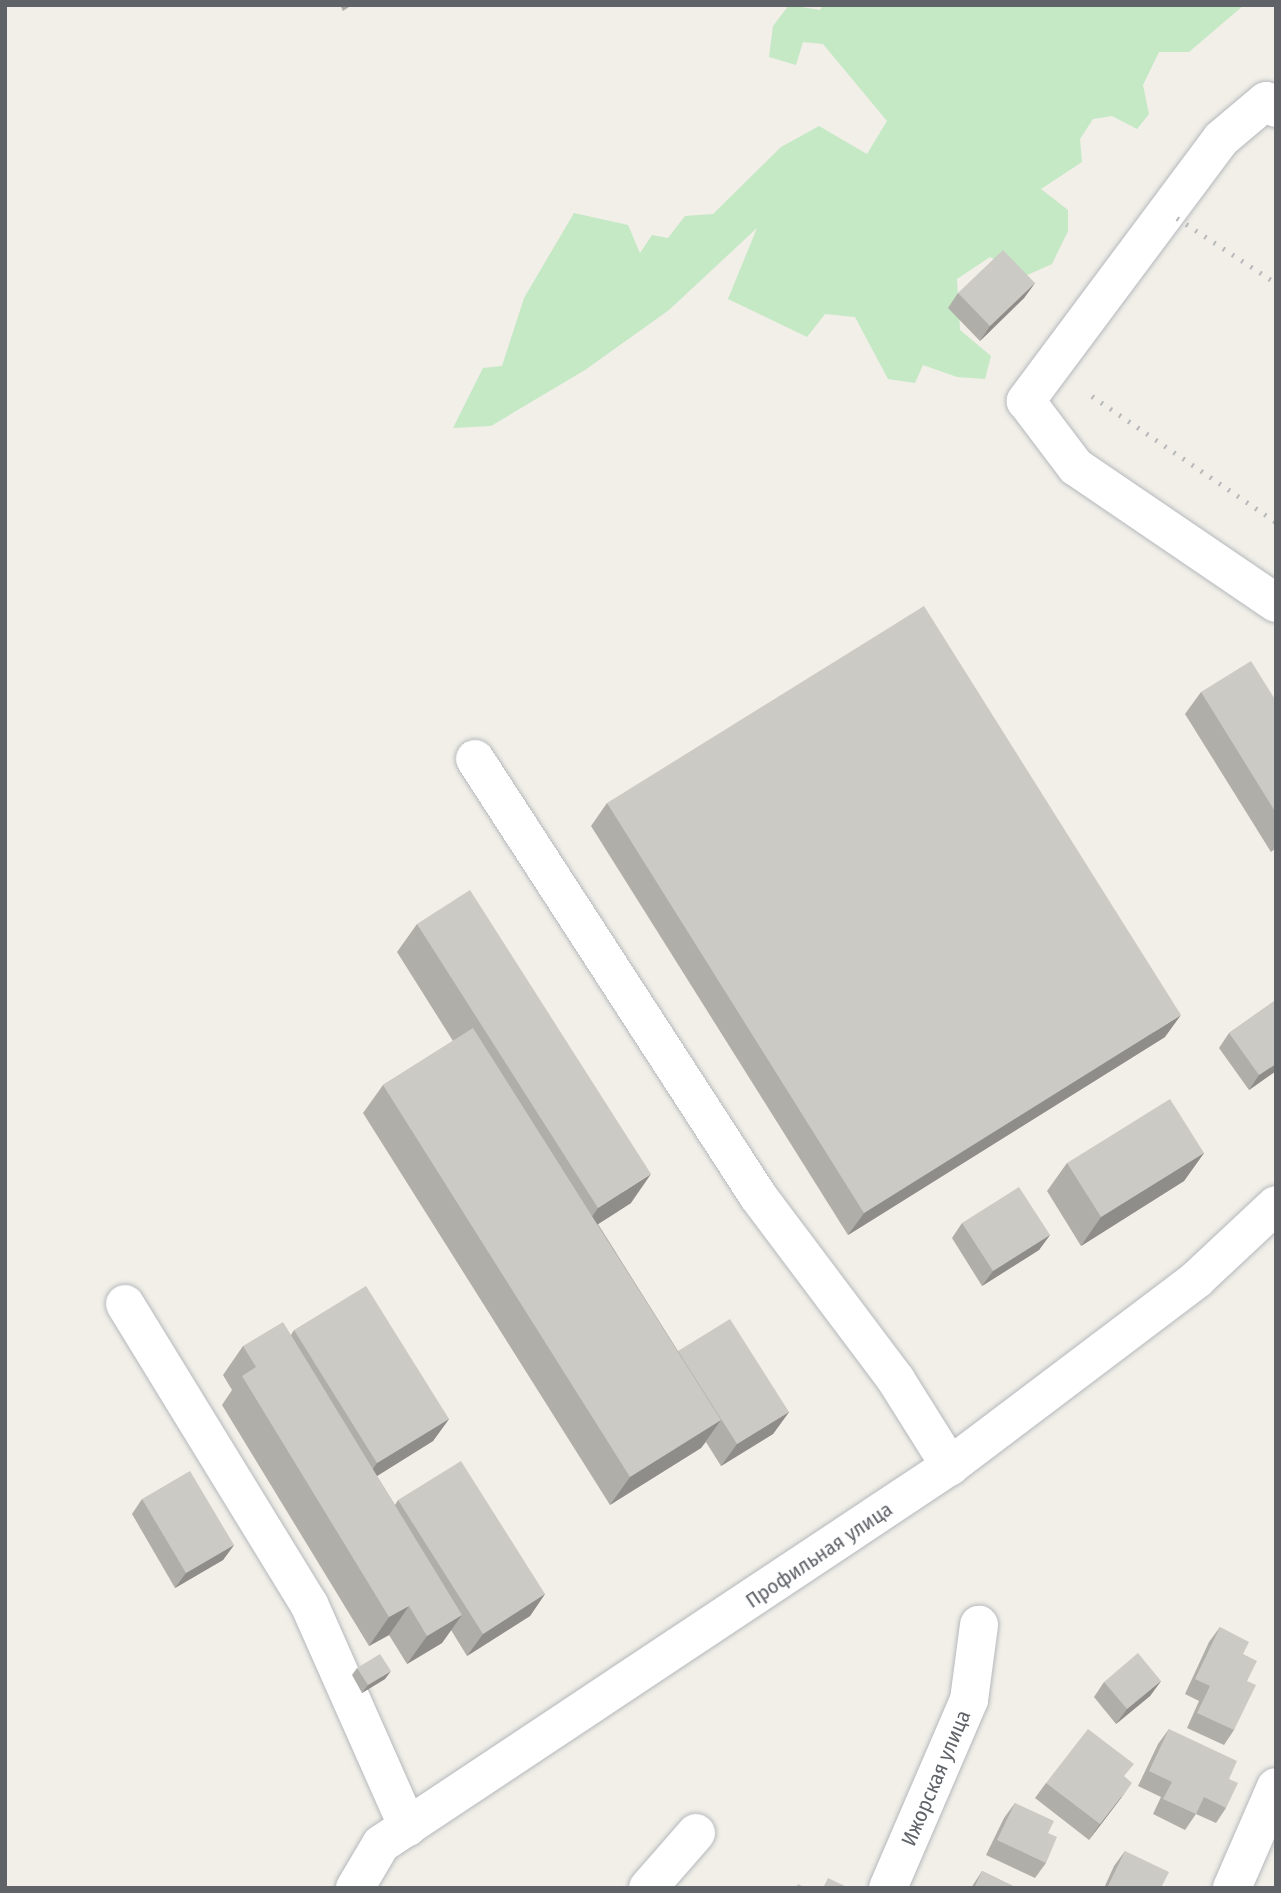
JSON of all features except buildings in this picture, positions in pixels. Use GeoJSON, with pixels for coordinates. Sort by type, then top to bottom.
{"type":"FeatureCollection","features":[{"type":"Feature","properties":{"kind":"street"},"geometry":{"type":"LineString","coordinates":[[1276,108],[1266,101],[1221,139],[1026,401],[1076,467],[1276,603]]}},
{"type":"Feature","properties":{"kind":"street"},"geometry":{"type":"LineString","coordinates":[[475,759],[758,1196],[896,1380],[950,1466]]}},
{"type":"Feature","properties":{"kind":"street","name":"Профильная улица"},"geometry":{"type":"LineString","coordinates":[[355,1888],[381,1844],[950,1466],[1197,1279],[1276,1205]]}},
{"type":"Feature","properties":{"kind":"street"},"geometry":{"type":"LineString","coordinates":[[125,1304],[309,1604],[408,1827]]}},
{"type":"Feature","properties":{"kind":"street","name":"Ижорская улица"},"geometry":{"type":"LineString","coordinates":[[888,1888],[969,1700],[979,1625]]}},
{"type":"Feature","properties":{"kind":"street"},"geometry":{"type":"LineString","coordinates":[[1232,1888],[1276,1787]]}},
{"type":"Feature","properties":{"kind":"street"},"geometry":{"type":"LineString","coordinates":[[648,1888],[696,1833]]}},
{"type":"Feature","properties":{"kind":"green space"},"geometry":{"type":"Polygon","coordinates":[[[789,5],[820,10],[823,5],[1244,5],[1189,52],[1159,52],[1143,85],[1149,114],[1137,129],[1112,116],[1093,119],[1080,139],[1082,162],[1041,189],[1068,210],[1068,231],[1052,264],[1025,276],[990,257],[957,279],[960,330],[991,356],[985,379],[957,377],[923,365],[915,383],[888,379],[855,317],[825,314],[807,337],[728,299],[757,228],[669,310],[585,370],[491,426],[453,428],[483,368],[502,366],[524,298],[574,213],[628,225],[640,253],[652,235],[668,238],[685,216],[713,214],[781,147],[819,126],[867,154],[887,121],[823,44],[803,42],[796,65],[769,57],[773,26],[789,5]]]}},
{"type":"Feature","properties":{"kind":"railway"},"geometry":{"type":"LineString","coordinates":[[1177,218],[1276,283]]}},
{"type":"Feature","properties":{"kind":"railway"},"geometry":{"type":"LineString","coordinates":[[1092,396],[1276,522]]}}]}
